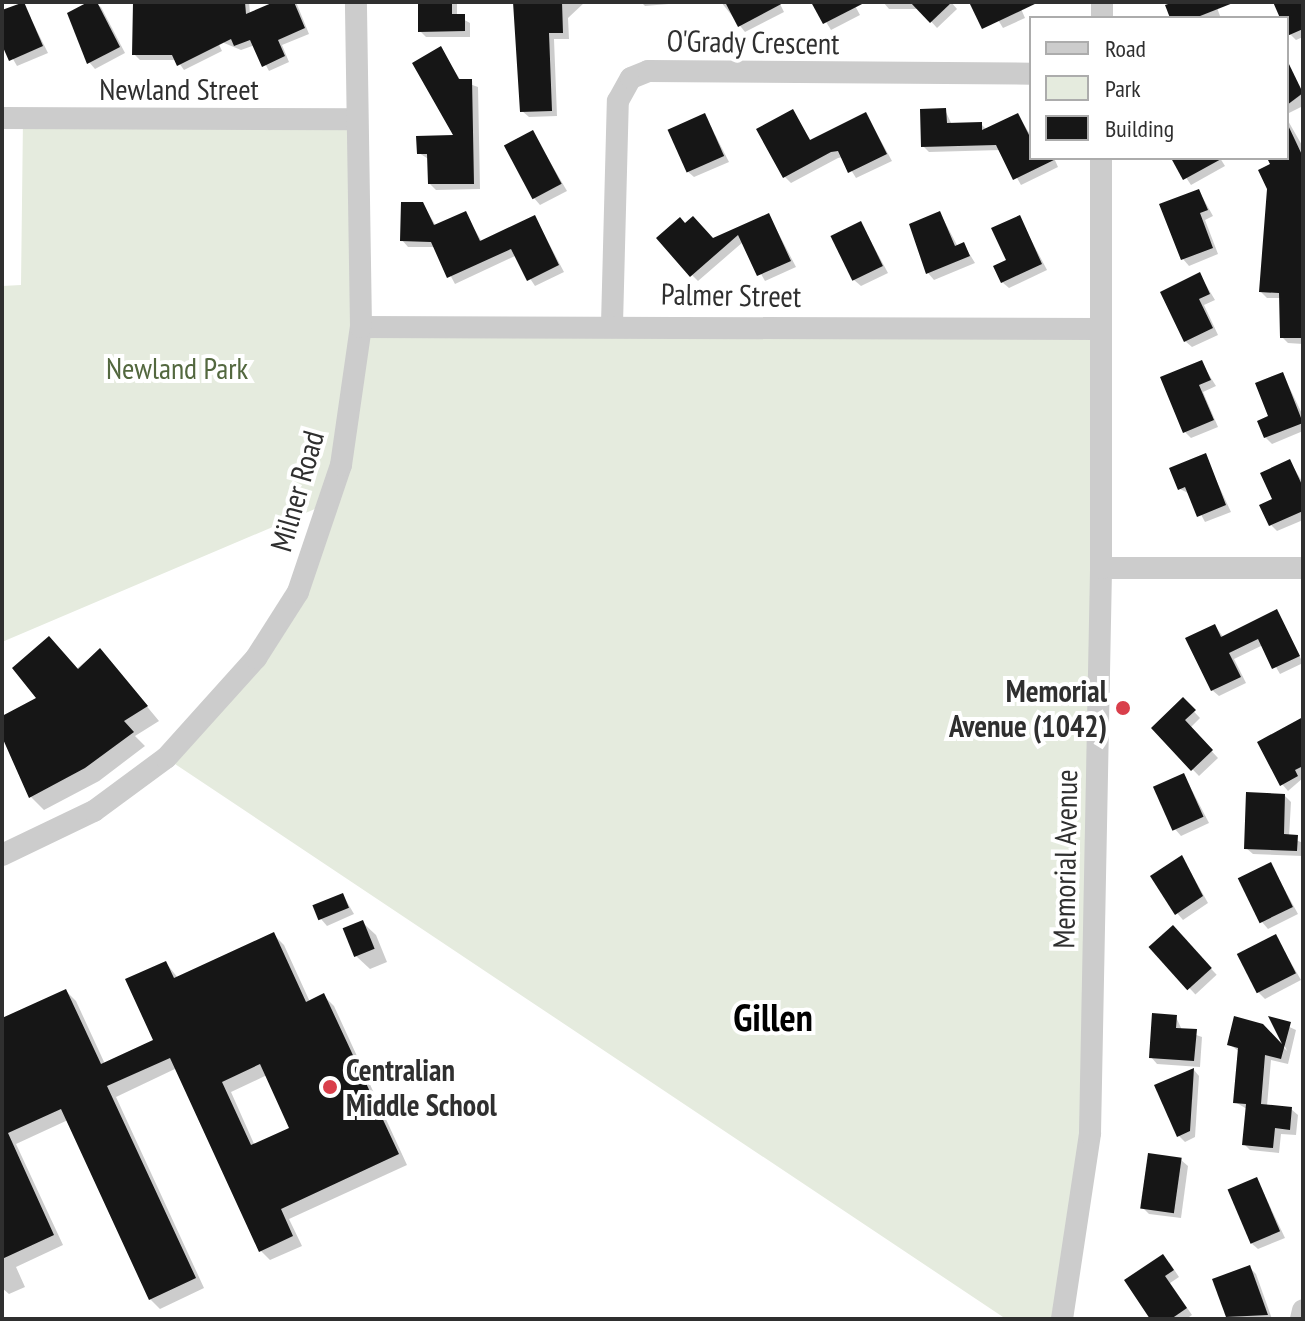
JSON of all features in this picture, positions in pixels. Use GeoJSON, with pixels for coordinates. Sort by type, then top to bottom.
{"type":"FeatureCollection","features":[{"type":"Feature","properties":{"kind":"street","name":"Milner Road"},"geometry":{"type":"LineString","coordinates":[[2,855],[94,811],[142,776],[210,715],[256,658],[298,592],[341,465],[361,327],[355,119],[356,2]]}},
{"type":"Feature","properties":{"kind":"street","name":"O'Grady Crescent"},"geometry":{"type":"LineString","coordinates":[[612,324],[618,101],[631,78],[648,71],[1029,74]]}},
{"type":"Feature","properties":{"kind":"street","name":"Newland Street"},"geometry":{"type":"LineString","coordinates":[[2,118],[355,119]]}},
{"type":"Feature","properties":{"kind":"street","name":"Memorial Avenue"},"geometry":{"type":"LineString","coordinates":[[1062,1319],[1090,1133],[1101,568],[1101,160]]}},
{"type":"Feature","properties":{"kind":"street","name":"Palmer Street"},"geometry":{"type":"LineString","coordinates":[[361,327],[612,324],[1100,329]]}},
{"type":"Feature","properties":{"kind":"street"},"geometry":{"type":"LineString","coordinates":[[1101,568],[1303,568]]}},
{"type":"Feature","properties":{"kind":"street"},"geometry":{"type":"LineString","coordinates":[[1301,1319],[1303,1310]]}},
{"type":"Feature","properties":{"kind":"green space","name":"Newland Park"},"geometry":{"type":"Polygon","coordinates":[[[23,118],[355,119],[361,326],[1100,329],[1090,1133],[1062,1319],[1006,1319],[166,758],[256,658],[329,503],[2,642],[2,286],[21,285],[23,118]]]}},
{"type":"Feature","properties":{"kind":"building"},"geometry":{"type":"Polygon","coordinates":[[[24,2],[43,46],[9,61],[2,45],[2,10],[24,2]]]}},
{"type":"Feature","properties":{"kind":"building"},"geometry":{"type":"Polygon","coordinates":[[[88,2],[97,2],[120,47],[87,64],[67,13],[88,2]]]}},
{"type":"Feature","properties":{"kind":"building"},"geometry":{"type":"Polygon","coordinates":[[[133,2],[245,2],[246,14],[274,2],[294,2],[305,28],[278,40],[285,56],[262,67],[250,40],[234,46],[231,39],[177,66],[172,55],[132,55],[133,2]]]}},
{"type":"Feature","properties":{"kind":"building"},"geometry":{"type":"Polygon","coordinates":[[[418,2],[452,2],[452,14],[465,14],[465,31],[418,32],[418,2]]]}},
{"type":"Feature","properties":{"kind":"building"},"geometry":{"type":"Polygon","coordinates":[[[513,2],[562,2],[563,33],[549,33],[552,111],[520,112],[513,2]]]}},
{"type":"Feature","properties":{"kind":"building"},"geometry":{"type":"Polygon","coordinates":[[[725,2],[785,2],[738,27],[725,2]]]}},
{"type":"Feature","properties":{"kind":"building"},"geometry":{"type":"Polygon","coordinates":[[[811,2],[866,2],[823,24],[811,2]]]}},
{"type":"Feature","properties":{"kind":"building"},"geometry":{"type":"Polygon","coordinates":[[[910,2],[952,2],[930,23],[910,2]]]}},
{"type":"Feature","properties":{"kind":"building"},"geometry":{"type":"Polygon","coordinates":[[[969,2],[1039,2],[982,29],[969,2]]]}},
{"type":"Feature","properties":{"kind":"building"},"geometry":{"type":"Polygon","coordinates":[[[1174,2],[1233,2],[1200,16],[1169,16],[1165,5],[1174,2]]]}},
{"type":"Feature","properties":{"kind":"building"},"geometry":{"type":"Polygon","coordinates":[[[1273,2],[1303,2],[1303,29],[1289,35],[1289,16],[1279,16],[1273,2]]]}},
{"type":"Feature","properties":{"kind":"building"},"geometry":{"type":"Polygon","coordinates":[[[441,46],[459,79],[472,79],[474,184],[428,184],[427,154],[417,154],[416,136],[453,135],[412,63],[441,46]]]}},
{"type":"Feature","properties":{"kind":"building"},"geometry":{"type":"Polygon","coordinates":[[[1289,64],[1303,93],[1289,104],[1289,64]]]}},
{"type":"Feature","properties":{"kind":"building"},"geometry":{"type":"Polygon","coordinates":[[[946,108],[947,123],[982,122],[982,130],[1018,113],[1029,135],[1029,160],[1054,160],[1013,180],[996,145],[921,147],[920,109],[946,108]]]}},
{"type":"Feature","properties":{"kind":"building"},"geometry":{"type":"Polygon","coordinates":[[[793,109],[810,140],[866,112],[887,154],[848,173],[838,151],[831,152],[783,178],[756,129],[793,109]]]}},
{"type":"Feature","properties":{"kind":"building"},"geometry":{"type":"Polygon","coordinates":[[[705,113],[724,156],[687,173],[668,130],[705,113]]]}},
{"type":"Feature","properties":{"kind":"building"},"geometry":{"type":"Polygon","coordinates":[[[1289,127],[1303,157],[1303,338],[1280,338],[1279,293],[1259,292],[1267,189],[1258,170],[1270,164],[1268,160],[1289,160],[1289,127]]]}},
{"type":"Feature","properties":{"kind":"building"},"geometry":{"type":"Polygon","coordinates":[[[533,130],[562,184],[533,199],[504,145],[533,130]]]}},
{"type":"Feature","properties":{"kind":"building"},"geometry":{"type":"Polygon","coordinates":[[[1172,160],[1219,160],[1183,180],[1172,160]]]}},
{"type":"Feature","properties":{"kind":"building"},"geometry":{"type":"Polygon","coordinates":[[[1199,189],[1208,210],[1200,213],[1213,248],[1181,260],[1159,204],[1199,189]]]}},
{"type":"Feature","properties":{"kind":"building"},"geometry":{"type":"Polygon","coordinates":[[[401,202],[423,202],[434,225],[466,211],[480,241],[535,215],[559,265],[527,281],[511,249],[447,278],[431,242],[400,241],[401,202]]]}},
{"type":"Feature","properties":{"kind":"building"},"geometry":{"type":"Polygon","coordinates":[[[940,211],[955,246],[964,242],[970,256],[926,274],[909,224],[940,211]]]}},
{"type":"Feature","properties":{"kind":"building"},"geometry":{"type":"Polygon","coordinates":[[[769,213],[791,261],[757,276],[738,235],[690,277],[656,238],[680,217],[685,223],[693,216],[713,238],[769,213]]]}},
{"type":"Feature","properties":{"kind":"building"},"geometry":{"type":"Polygon","coordinates":[[[1020,215],[1042,264],[1001,283],[993,266],[1006,260],[991,228],[1020,215]]]}},
{"type":"Feature","properties":{"kind":"building"},"geometry":{"type":"Polygon","coordinates":[[[861,221],[883,266],[852,281],[830,236],[861,221]]]}},
{"type":"Feature","properties":{"kind":"building"},"geometry":{"type":"Polygon","coordinates":[[[1200,272],[1210,294],[1199,299],[1213,328],[1184,342],[1160,292],[1200,272]]]}},
{"type":"Feature","properties":{"kind":"building"},"geometry":{"type":"Polygon","coordinates":[[[1202,360],[1211,380],[1199,385],[1214,420],[1183,433],[1160,377],[1202,360]]]}},
{"type":"Feature","properties":{"kind":"building"},"geometry":{"type":"Polygon","coordinates":[[[1283,372],[1303,423],[1264,438],[1257,421],[1268,416],[1255,383],[1283,372]]]}},
{"type":"Feature","properties":{"kind":"building"},"geometry":{"type":"Polygon","coordinates":[[[1206,453],[1226,505],[1197,517],[1185,487],[1178,490],[1169,468],[1206,453]]]}},
{"type":"Feature","properties":{"kind":"building"},"geometry":{"type":"Polygon","coordinates":[[[1290,459],[1303,487],[1303,511],[1269,526],[1259,505],[1272,499],[1260,473],[1290,459]]]}},
{"type":"Feature","properties":{"kind":"building"},"geometry":{"type":"Polygon","coordinates":[[[1277,609],[1300,656],[1272,669],[1258,639],[1229,653],[1241,677],[1211,691],[1185,638],[1215,624],[1221,637],[1277,609]]]}},
{"type":"Feature","properties":{"kind":"building"},"geometry":{"type":"Polygon","coordinates":[[[49,636],[78,669],[100,648],[148,706],[124,721],[134,732],[85,768],[29,798],[2,737],[2,716],[36,698],[12,668],[49,636]]]}},
{"type":"Feature","properties":{"kind":"building"},"geometry":{"type":"Polygon","coordinates":[[[1183,697],[1196,710],[1185,720],[1213,750],[1191,771],[1151,728],[1183,697]]]}},
{"type":"Feature","properties":{"kind":"building"},"geometry":{"type":"Polygon","coordinates":[[[1303,717],[1303,766],[1295,770],[1298,776],[1280,786],[1257,742],[1303,717]]]}},
{"type":"Feature","properties":{"kind":"building"},"geometry":{"type":"Polygon","coordinates":[[[1184,773],[1204,817],[1172,831],[1153,787],[1184,773]]]}},
{"type":"Feature","properties":{"kind":"building"},"geometry":{"type":"Polygon","coordinates":[[[1246,792],[1285,794],[1284,834],[1298,835],[1297,851],[1244,849],[1246,792]]]}},
{"type":"Feature","properties":{"kind":"building"},"geometry":{"type":"Polygon","coordinates":[[[1182,855],[1203,896],[1175,915],[1150,876],[1182,855]]]}},
{"type":"Feature","properties":{"kind":"building"},"geometry":{"type":"Polygon","coordinates":[[[1271,862],[1293,907],[1260,923],[1238,878],[1271,862]]]}},
{"type":"Feature","properties":{"kind":"building"},"geometry":{"type":"Polygon","coordinates":[[[343,893],[349,908],[318,920],[312,905],[343,893]]]}},
{"type":"Feature","properties":{"kind":"building"},"geometry":{"type":"Polygon","coordinates":[[[363,920],[375,949],[354,957],[343,928],[363,920]]]}},
{"type":"Feature","properties":{"kind":"building"},"geometry":{"type":"Polygon","coordinates":[[[1173,925],[1212,968],[1187,990],[1148,947],[1173,925]]]}},
{"type":"Feature","properties":{"kind":"building","name":"Centralian Middle School"},"geometry":{"type":"Polygon","coordinates":[[[274,932],[306,1002],[324,993],[399,1154],[281,1209],[293,1236],[259,1252],[170,1058],[107,1086],[196,1278],[149,1300],[61,1109],[8,1133],[54,1235],[2,1259],[2,1018],[66,989],[101,1064],[153,1040],[125,979],[166,961],[174,978],[274,932]],[[260,1064],[222,1082],[251,1145],[289,1128],[260,1064]]]}},
{"type":"Feature","properties":{"kind":"building"},"geometry":{"type":"Polygon","coordinates":[[[1276,934],[1296,973],[1257,993],[1237,954],[1276,934]]]}},
{"type":"Feature","properties":{"kind":"building"},"geometry":{"type":"Polygon","coordinates":[[[1152,1013],[1177,1015],[1176,1028],[1197,1029],[1194,1061],[1149,1058],[1152,1013]]]}},
{"type":"Feature","properties":{"kind":"building"},"geometry":{"type":"Polygon","coordinates":[[[1234,1016],[1263,1024],[1282,1044],[1268,1016],[1291,1022],[1281,1059],[1265,1055],[1261,1104],[1292,1107],[1290,1130],[1275,1128],[1273,1148],[1242,1145],[1246,1104],[1233,1103],[1238,1048],[1227,1045],[1234,1016]]]}},
{"type":"Feature","properties":{"kind":"building"},"geometry":{"type":"Polygon","coordinates":[[[1194,1068],[1190,1131],[1177,1137],[1154,1085],[1194,1068]]]}},
{"type":"Feature","properties":{"kind":"building"},"geometry":{"type":"Polygon","coordinates":[[[1148,1153],[1182,1158],[1174,1213],[1140,1208],[1148,1153]]]}},
{"type":"Feature","properties":{"kind":"building"},"geometry":{"type":"Polygon","coordinates":[[[1257,1177],[1280,1231],[1251,1244],[1228,1190],[1257,1177]]]}},
{"type":"Feature","properties":{"kind":"building"},"geometry":{"type":"Polygon","coordinates":[[[1163,1254],[1174,1270],[1165,1276],[1187,1308],[1171,1319],[1150,1319],[1124,1280],[1163,1254]]]}},
{"type":"Feature","properties":{"kind":"building"},"geometry":{"type":"Polygon","coordinates":[[[1250,1265],[1268,1315],[1226,1317],[1212,1279],[1250,1265]]]}},
{"type":"Feature","properties":{"kind":"place","name":"Memorial Avenue (1042)"},"geometry":{"type":"Point","coordinates":[1123,708]}},
{"type":"Feature","properties":{"kind":"place","name":"Centralian Middle School"},"geometry":{"type":"Point","coordinates":[330,1087]}},
{"type":"Feature","properties":{"kind":"district","name":"Gillen"},"geometry":{"type":"Point","coordinates":[773,1017]}}]}
